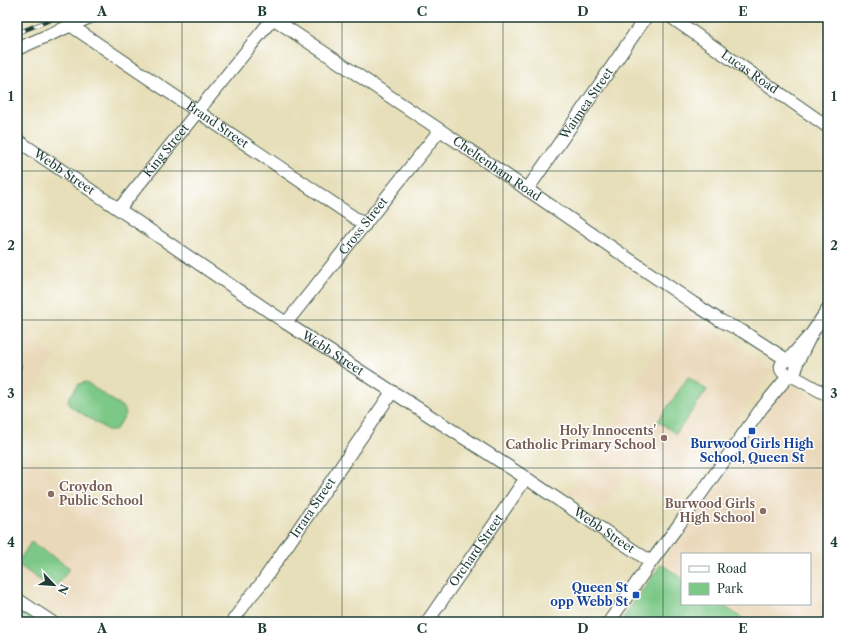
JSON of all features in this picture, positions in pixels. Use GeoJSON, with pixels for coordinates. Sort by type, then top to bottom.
{"type":"FeatureCollection","features":[{"type":"Feature","properties":{"kind":"street"},"geometry":{"type":"LineString","coordinates":[[17,49],[90,17]]}},
{"type":"Feature","properties":{"kind":"street","name":"Waimea Street"},"geometry":{"type":"LineString","coordinates":[[527,190],[646,17]]}},
{"type":"Feature","properties":{"kind":"street","name":"Lucas Road"},"geometry":{"type":"LineString","coordinates":[[671,17],[828,127]]}},
{"type":"Feature","properties":{"kind":"street","name":"Cheltenham Road"},"geometry":{"type":"LineString","coordinates":[[272,18],[440,130],[693,303],[742,331],[808,384],[828,395]]}},
{"type":"Feature","properties":{"kind":"street","name":"King Street"},"geometry":{"type":"LineString","coordinates":[[120,209],[272,18]]}},
{"type":"Feature","properties":{"kind":"street","name":"Brand Street"},"geometry":{"type":"LineString","coordinates":[[70,25],[365,225]]}},
{"type":"Feature","properties":{"kind":"street","name":"Cross Street"},"geometry":{"type":"LineString","coordinates":[[286,323],[440,130]]}},
{"type":"Feature","properties":{"kind":"street","name":"Webb Street"},"geometry":{"type":"LineString","coordinates":[[17,140],[286,323],[526,478],[651,562]]}},
{"type":"Feature","properties":{"kind":"street"},"geometry":{"type":"LineString","coordinates":[[609,622],[767,401],[778,390],[789,368],[828,309]]}},
{"type":"Feature","properties":{"kind":"street","name":"Cheltenham Road"},"geometry":{"type":"LineString","coordinates":[[789,368],[819,383],[828,392]]}},
{"type":"Feature","properties":{"kind":"street","name":"Irrara Street"},"geometry":{"type":"LineString","coordinates":[[232,622],[261,584],[392,392]]}},
{"type":"Feature","properties":{"kind":"street","name":"Orchard Street"},"geometry":{"type":"LineString","coordinates":[[427,622],[526,478]]}},
{"type":"Feature","properties":{"kind":"street"},"geometry":{"type":"LineString","coordinates":[[17,599],[52,622]]}},
{"type":"Feature","properties":{"kind":"shaded area","name":"Holy Innocents' Catholic Primary School"},"geometry":{"type":"Polygon","coordinates":[[[684,310],[772,370],[676,507],[627,473],[599,513],[568,492],[628,403],[623,400],[684,310]]]}},
{"type":"Feature","properties":{"kind":"shaded area"},"geometry":{"type":"Polygon","coordinates":[[[17,330],[56,356],[17,413],[17,330]]]}},
{"type":"Feature","properties":{"kind":"shaded area","name":"Burwood Girls High School"},"geometry":{"type":"Polygon","coordinates":[[[788,382],[828,409],[828,622],[748,622],[722,605],[811,605],[811,553],[681,553],[681,577],[661,564],[730,468],[788,382]]]}},
{"type":"Feature","properties":{"kind":"shaded area","name":"Croydon Public School"},"geometry":{"type":"Polygon","coordinates":[[[17,449],[152,540],[96,622],[71,622],[17,585],[17,449]]]}},
{"type":"Feature","properties":{"kind":"green space"},"geometry":{"type":"Polygon","coordinates":[[[17,364],[25,369],[17,381],[17,364]]]}},
{"type":"Feature","properties":{"kind":"green space"},"geometry":{"type":"Polygon","coordinates":[[[688,377],[707,390],[676,434],[658,421],[688,377]]]}},
{"type":"Feature","properties":{"kind":"green space"},"geometry":{"type":"Polygon","coordinates":[[[86,382],[124,408],[126,414],[115,431],[109,431],[70,406],[68,399],[79,384],[86,382]]]}},
{"type":"Feature","properties":{"kind":"green space"},"geometry":{"type":"Polygon","coordinates":[[[31,542],[70,568],[54,590],[17,564],[31,542]]]}},
{"type":"Feature","properties":{"kind":"green space"},"geometry":{"type":"Polygon","coordinates":[[[661,564],[681,577],[681,605],[722,605],[748,622],[620,622],[661,564]]]}},
{"type":"Feature","properties":{"kind":"green space"},"geometry":{"type":"Polygon","coordinates":[[[17,602],[47,622],[17,622],[17,602]]]}},
{"type":"Feature","properties":{"kind":"railway"},"geometry":{"type":"LineString","coordinates":[[17,19],[23,17]]}},
{"type":"Feature","properties":{"kind":"railway"},"geometry":{"type":"LineString","coordinates":[[17,33],[58,17]]}},
{"type":"Feature","properties":{"kind":"place","name":"Burwood Girls High School, Queen St"},"geometry":{"type":"Point","coordinates":[752,431]}},
{"type":"Feature","properties":{"kind":"place","name":"Holy Innocents' Catholic Primary School"},"geometry":{"type":"Point","coordinates":[664,438]}},
{"type":"Feature","properties":{"kind":"place","name":"Croydon Public School"},"geometry":{"type":"Point","coordinates":[51,494]}},
{"type":"Feature","properties":{"kind":"place","name":"Burwood Girls High School"},"geometry":{"type":"Point","coordinates":[763,511]}},
{"type":"Feature","properties":{"kind":"place","name":"Queen St opp Webb St"},"geometry":{"type":"Point","coordinates":[636,595]}}]}
